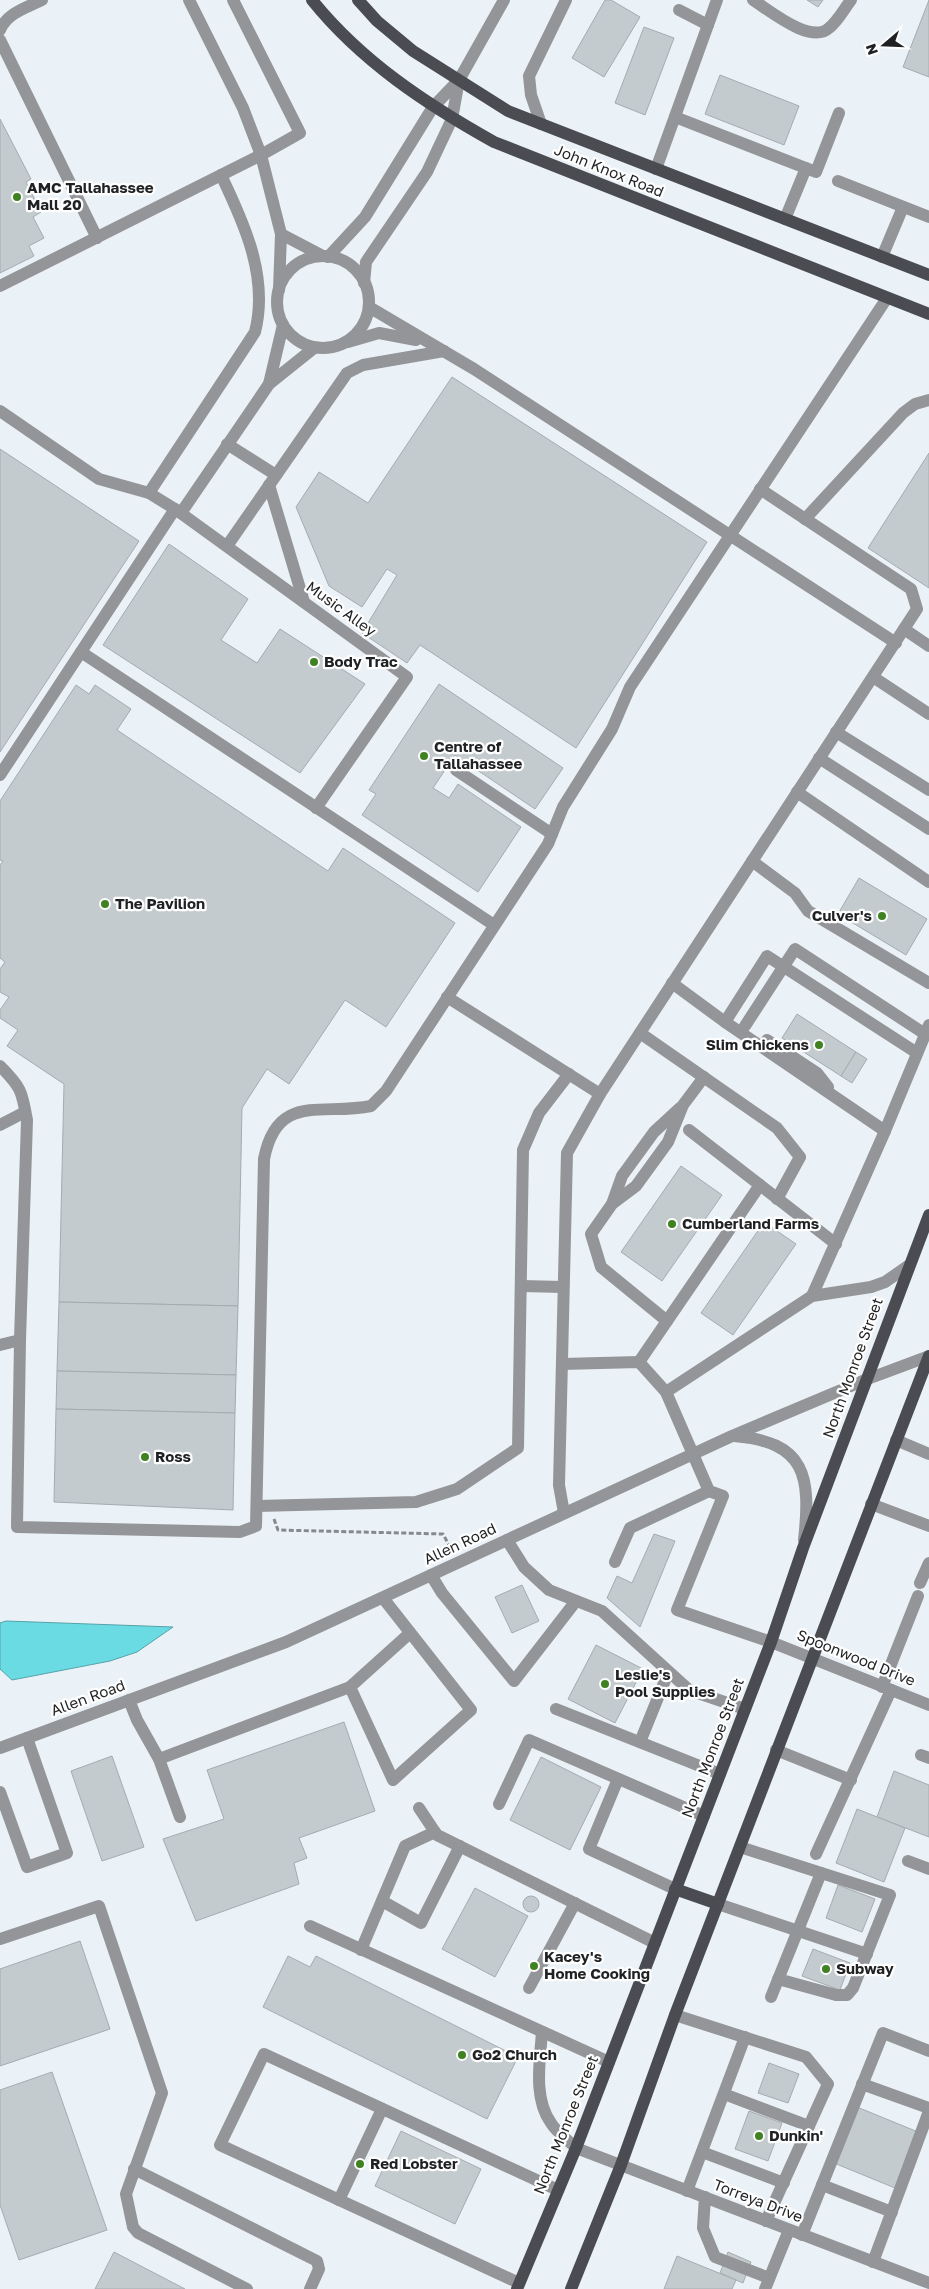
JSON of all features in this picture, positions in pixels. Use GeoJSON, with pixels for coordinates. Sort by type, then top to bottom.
{"type":"FeatureCollection","features":[{"type":"Feature","properties":{"kind":"main road","name":"John Knox Road"},"geometry":{"type":"LineString","coordinates":[[312,0],[328,20],[395,80],[452,119],[494,142],[929,314]]}},
{"type":"Feature","properties":{"kind":"main road","name":"John Knox Road"},"geometry":{"type":"LineString","coordinates":[[358,0],[377,21],[413,51],[508,111],[929,275]]}},
{"type":"Feature","properties":{"kind":"main road","name":"North Monroe Street"},"geometry":{"type":"LineString","coordinates":[[518,2286],[576,2148],[771,1642],[803,1548],[908,1266],[929,1215]]}},
{"type":"Feature","properties":{"kind":"main road"},"geometry":{"type":"LineString","coordinates":[[571,2289],[621,2165],[675,2015],[929,1356]]}},
{"type":"Feature","properties":{"kind":"main road"},"geometry":{"type":"LineString","coordinates":[[676,1889],[718,1904]]}},
{"type":"Feature","properties":{"kind":"street"},"geometry":{"type":"LineString","coordinates":[[0,30],[4,22],[13,14],[42,0]]}},
{"type":"Feature","properties":{"kind":"street"},"geometry":{"type":"LineString","coordinates":[[189,0],[243,108],[261,155],[280,234],[277,304],[283,325],[299,342],[314,348],[329,348],[378,333],[426,342]]}},
{"type":"Feature","properties":{"kind":"street"},"geometry":{"type":"LineString","coordinates":[[0,286],[261,155],[300,133],[233,0]]}},
{"type":"Feature","properties":{"kind":"street"},"geometry":{"type":"LineString","coordinates":[[326,257],[366,217],[433,107],[459,80],[504,0]]}},
{"type":"Feature","properties":{"kind":"street"},"geometry":{"type":"LineString","coordinates":[[541,124],[531,95],[529,76],[566,0]]}},
{"type":"Feature","properties":{"kind":"street"},"geometry":{"type":"LineString","coordinates":[[656,169],[717,0]]}},
{"type":"Feature","properties":{"kind":"street"},"geometry":{"type":"LineString","coordinates":[[753,0],[804,32],[822,33],[829,29],[851,0]]}},
{"type":"Feature","properties":{"kind":"street"},"geometry":{"type":"LineString","coordinates":[[679,10],[708,25]]}},
{"type":"Feature","properties":{"kind":"street"},"geometry":{"type":"LineString","coordinates":[[0,40],[96,238]]}},
{"type":"Feature","properties":{"kind":"street"},"geometry":{"type":"LineString","coordinates":[[344,344],[360,328],[369,307],[364,283],[366,262],[427,172],[452,119],[459,80]]}},
{"type":"Feature","properties":{"kind":"street"},"geometry":{"type":"LineString","coordinates":[[675,117],[816,172],[839,112]]}},
{"type":"Feature","properties":{"kind":"street"},"geometry":{"type":"LineString","coordinates":[[785,219],[806,168]]}},
{"type":"Feature","properties":{"kind":"street"},"geometry":{"type":"LineString","coordinates":[[149,493],[255,332],[258,322],[260,301],[256,261],[235,205],[221,175]]}},
{"type":"Feature","properties":{"kind":"street"},"geometry":{"type":"LineString","coordinates":[[838,181],[929,217]]}},
{"type":"Feature","properties":{"kind":"street"},"geometry":{"type":"LineString","coordinates":[[882,257],[903,207]]}},
{"type":"Feature","properties":{"kind":"street"},"geometry":{"type":"LineString","coordinates":[[280,234],[326,257]]}},
{"type":"Feature","properties":{"kind":"street"},"geometry":{"type":"LineString","coordinates":[[279,290],[285,276],[296,266],[308,259],[326,257],[338,259],[351,266],[364,283]]}},
{"type":"Feature","properties":{"kind":"street"},"geometry":{"type":"LineString","coordinates":[[0,1067],[14,1080],[23,1094],[26,1112],[17,1527],[240,1532],[256,1526],[262,1506],[264,1159],[266,1145],[279,1124],[289,1115],[301,1110],[362,1108],[371,1106],[379,1100],[548,844],[564,804],[612,729],[630,687],[887,298]]}},
{"type":"Feature","properties":{"kind":"street"},"geometry":{"type":"LineString","coordinates":[[369,307],[474,369],[729,536],[896,642]]}},
{"type":"Feature","properties":{"kind":"street"},"geometry":{"type":"LineString","coordinates":[[269,384],[283,325]]}},
{"type":"Feature","properties":{"kind":"street"},"geometry":{"type":"LineString","coordinates":[[0,775],[81,652],[178,511],[228,444],[269,384],[314,348]]}},
{"type":"Feature","properties":{"kind":"street"},"geometry":{"type":"LineString","coordinates":[[227,546],[347,373],[363,365],[444,352]]}},
{"type":"Feature","properties":{"kind":"street"},"geometry":{"type":"LineString","coordinates":[[805,519],[903,413],[915,404],[929,400]]}},
{"type":"Feature","properties":{"kind":"street","name":"Music Alley"},"geometry":{"type":"LineString","coordinates":[[0,411],[99,479],[149,493],[178,511],[407,677],[316,808]]}},
{"type":"Feature","properties":{"kind":"street"},"geometry":{"type":"LineString","coordinates":[[228,444],[273,480],[304,602]]}},
{"type":"Feature","properties":{"kind":"street"},"geometry":{"type":"LineString","coordinates":[[564,1513],[559,1485],[566,1154],[600,1094],[917,609],[911,589],[760,489]]}},
{"type":"Feature","properties":{"kind":"street"},"geometry":{"type":"LineString","coordinates":[[904,629],[929,646]]}},
{"type":"Feature","properties":{"kind":"street"},"geometry":{"type":"LineString","coordinates":[[81,652],[494,925]]}},
{"type":"Feature","properties":{"kind":"street"},"geometry":{"type":"LineString","coordinates":[[873,677],[929,714]]}},
{"type":"Feature","properties":{"kind":"street"},"geometry":{"type":"LineString","coordinates":[[836,732],[929,790]]}},
{"type":"Feature","properties":{"kind":"street"},"geometry":{"type":"LineString","coordinates":[[819,758],[929,829]]}},
{"type":"Feature","properties":{"kind":"street"},"geometry":{"type":"LineString","coordinates":[[456,770],[552,834]]}},
{"type":"Feature","properties":{"kind":"street"},"geometry":{"type":"LineString","coordinates":[[797,792],[929,882]]}},
{"type":"Feature","properties":{"kind":"street"},"geometry":{"type":"LineString","coordinates":[[752,861],[794,893],[808,911],[929,983]]}},
{"type":"Feature","properties":{"kind":"street"},"geometry":{"type":"LineString","coordinates":[[812,1296],[885,1131],[927,1029],[795,948],[783,966],[757,983],[736,1013],[745,1026],[817,1073],[835,1097]]}},
{"type":"Feature","properties":{"kind":"street"},"geometry":{"type":"LineString","coordinates":[[725,1022],[767,956],[917,1053]]}},
{"type":"Feature","properties":{"kind":"street"},"geometry":{"type":"LineString","coordinates":[[672,983],[725,1022],[885,1131]]}},
{"type":"Feature","properties":{"kind":"street"},"geometry":{"type":"LineString","coordinates":[[447,997],[600,1094]]}},
{"type":"Feature","properties":{"kind":"street"},"geometry":{"type":"LineString","coordinates":[[640,1033],[777,1128],[800,1157],[777,1199]]}},
{"type":"Feature","properties":{"kind":"street"},"geometry":{"type":"LineString","coordinates":[[262,1506],[416,1502],[457,1489],[518,1448],[523,1150],[539,1113],[569,1074]]}},
{"type":"Feature","properties":{"kind":"street"},"geometry":{"type":"LineString","coordinates":[[667,1321],[600,1267],[591,1234],[612,1204],[636,1186],[668,1142],[684,1105],[704,1077]]}},
{"type":"Feature","properties":{"kind":"street"},"geometry":{"type":"LineString","coordinates":[[0,1125],[26,1112]]}},
{"type":"Feature","properties":{"kind":"street"},"geometry":{"type":"LineString","coordinates":[[689,1130],[836,1244]]}},
{"type":"Feature","properties":{"kind":"street"},"geometry":{"type":"LineString","coordinates":[[640,1362],[760,1186]]}},
{"type":"Feature","properties":{"kind":"street"},"geometry":{"type":"LineString","coordinates":[[666,1392],[812,1296],[871,1287],[885,1282],[908,1266]]}},
{"type":"Feature","properties":{"kind":"street"},"geometry":{"type":"LineString","coordinates":[[521,1286],[563,1286]]}},
{"type":"Feature","properties":{"kind":"street"},"geometry":{"type":"LineString","coordinates":[[0,1345],[20,1340]]}},
{"type":"Feature","properties":{"kind":"street","name":"Allen Road"},"geometry":{"type":"LineString","coordinates":[[0,1748],[286,1642],[732,1436],[929,1356]]}},
{"type":"Feature","properties":{"kind":"street"},"geometry":{"type":"LineString","coordinates":[[562,1364],[640,1362]]}},
{"type":"Feature","properties":{"kind":"street"},"geometry":{"type":"LineString","coordinates":[[615,1562],[630,1528],[709,1491],[666,1392],[640,1362]]}},
{"type":"Feature","properties":{"kind":"street"},"geometry":{"type":"LineString","coordinates":[[732,1436],[758,1438],[776,1444],[787,1451],[796,1462],[803,1477],[806,1494],[803,1548]]}},
{"type":"Feature","properties":{"kind":"street"},"geometry":{"type":"LineString","coordinates":[[896,1440],[929,1454]]}},
{"type":"Feature","properties":{"kind":"street","name":"Spoonwood Drive"},"geometry":{"type":"LineString","coordinates":[[709,1491],[723,1496],[677,1610],[771,1642],[929,1705]]}},
{"type":"Feature","properties":{"kind":"street"},"geometry":{"type":"LineString","coordinates":[[871,1504],[929,1526]]}},
{"type":"Feature","properties":{"kind":"street"},"geometry":{"type":"LineString","coordinates":[[507,1540],[524,1568],[550,1590],[602,1611],[668,1673],[689,1690],[745,1709]]}},
{"type":"Feature","properties":{"kind":"street"},"geometry":{"type":"LineString","coordinates":[[816,1854],[850,1780],[887,1689],[929,1563]]}},
{"type":"Feature","properties":{"kind":"street"},"geometry":{"type":"LineString","coordinates":[[432,1575],[442,1593],[514,1681],[576,1601]]}},
{"type":"Feature","properties":{"kind":"street"},"geometry":{"type":"LineString","coordinates":[[350,1687],[393,1780],[471,1710],[383,1598]]}},
{"type":"Feature","properties":{"kind":"street"},"geometry":{"type":"LineString","coordinates":[[159,1759],[350,1687],[410,1633]]}},
{"type":"Feature","properties":{"kind":"street"},"geometry":{"type":"LineString","coordinates":[[640,1742],[668,1673]]}},
{"type":"Feature","properties":{"kind":"street"},"geometry":{"type":"LineString","coordinates":[[129,1700],[136,1720],[159,1759],[180,1817]]}},
{"type":"Feature","properties":{"kind":"street"},"geometry":{"type":"LineString","coordinates":[[556,1709],[720,1774]]}},
{"type":"Feature","properties":{"kind":"street"},"geometry":{"type":"LineString","coordinates":[[0,1792],[27,1867],[67,1853],[27,1738]]}},
{"type":"Feature","properties":{"kind":"street"},"geometry":{"type":"LineString","coordinates":[[499,1804],[529,1740],[704,1816]]}},
{"type":"Feature","properties":{"kind":"street"},"geometry":{"type":"LineString","coordinates":[[776,1750],[850,1780]]}},
{"type":"Feature","properties":{"kind":"street"},"geometry":{"type":"LineString","coordinates":[[618,1779],[589,1849],[676,1889]]}},
{"type":"Feature","properties":{"kind":"street"},"geometry":{"type":"LineString","coordinates":[[419,1808],[435,1832],[655,1943]]}},
{"type":"Feature","properties":{"kind":"street"},"geometry":{"type":"LineString","coordinates":[[361,1950],[405,1846],[435,1832]]}},
{"type":"Feature","properties":{"kind":"street"},"geometry":{"type":"LineString","coordinates":[[382,1901],[421,1923],[460,1846]]}},
{"type":"Feature","properties":{"kind":"street"},"geometry":{"type":"LineString","coordinates":[[740,1847],[890,1895],[853,1988],[847,1995],[836,1995],[778,1979]]}},
{"type":"Feature","properties":{"kind":"street"},"geometry":{"type":"LineString","coordinates":[[908,1861],[929,1869]]}},
{"type":"Feature","properties":{"kind":"street"},"geometry":{"type":"LineString","coordinates":[[771,1997],[822,1873]]}},
{"type":"Feature","properties":{"kind":"street"},"geometry":{"type":"LineString","coordinates":[[529,1988],[575,1903]]}},
{"type":"Feature","properties":{"kind":"street"},"geometry":{"type":"LineString","coordinates":[[718,1904],[867,1954]]}},
{"type":"Feature","properties":{"kind":"street"},"geometry":{"type":"LineString","coordinates":[[0,1939],[99,1906],[162,2093],[126,2194],[133,2227],[138,2232],[247,2289]]}},
{"type":"Feature","properties":{"kind":"street"},"geometry":{"type":"LineString","coordinates":[[310,1926],[609,2062]]}},
{"type":"Feature","properties":{"kind":"street"},"geometry":{"type":"LineString","coordinates":[[675,2015],[806,2057],[828,2084],[766,2221]]}},
{"type":"Feature","properties":{"kind":"street"},"geometry":{"type":"LineString","coordinates":[[542,2032],[540,2092],[542,2106],[551,2124],[576,2148]]}},
{"type":"Feature","properties":{"kind":"street"},"geometry":{"type":"LineString","coordinates":[[802,2235],[883,2033],[929,2051]]}},
{"type":"Feature","properties":{"kind":"street"},"geometry":{"type":"LineString","coordinates":[[687,2191],[745,2037]]}},
{"type":"Feature","properties":{"kind":"street"},"geometry":{"type":"LineString","coordinates":[[518,2286],[339,2200],[220,2146],[264,2054],[558,2190]]}},
{"type":"Feature","properties":{"kind":"street"},"geometry":{"type":"LineString","coordinates":[[862,2084],[929,2110],[873,2262]]}},
{"type":"Feature","properties":{"kind":"street"},"geometry":{"type":"LineString","coordinates":[[724,2094],[809,2126]]}},
{"type":"Feature","properties":{"kind":"street"},"geometry":{"type":"LineString","coordinates":[[339,2200],[382,2109]]}},
{"type":"Feature","properties":{"kind":"street","name":"Torreya Drive"},"geometry":{"type":"LineString","coordinates":[[576,2148],[929,2284]]}},
{"type":"Feature","properties":{"kind":"street"},"geometry":{"type":"LineString","coordinates":[[702,2152],[784,2183]]}},
{"type":"Feature","properties":{"kind":"street"},"geometry":{"type":"LineString","coordinates":[[134,2169],[317,2261],[319,2269],[310,2289]]}},
{"type":"Feature","properties":{"kind":"street"},"geometry":{"type":"LineString","coordinates":[[822,2185],[892,2212]]}},
{"type":"Feature","properties":{"kind":"street"},"geometry":{"type":"LineString","coordinates":[[705,2197],[703,2228],[707,2244],[714,2257],[767,2283],[789,2230]]}},
{"type":"Feature","properties":{"kind":"path"},"geometry":{"type":"LineString","coordinates":[[262,1506],[278,1530],[443,1534],[450,1547]]}},
{"type":"Feature","properties":{"kind":"water"},"geometry":{"type":"Polygon","coordinates":[[[6,1621],[173,1627],[137,1652],[110,1661],[12,1680],[0,1669],[0,1623],[6,1621]]]}},
{"type":"Feature","properties":{"kind":"building"},"geometry":{"type":"Polygon","coordinates":[[[605,0],[611,0],[640,17],[604,77],[572,58],[605,0]]]}},
{"type":"Feature","properties":{"kind":"building"},"geometry":{"type":"Polygon","coordinates":[[[807,0],[823,0],[818,7],[807,0]]]}},
{"type":"Feature","properties":{"kind":"building"},"geometry":{"type":"Polygon","coordinates":[[[929,0],[929,77],[903,67],[929,0]]]}},
{"type":"Feature","properties":{"kind":"building"},"geometry":{"type":"Polygon","coordinates":[[[644,27],[674,38],[645,115],[615,103],[644,27]]]}},
{"type":"Feature","properties":{"kind":"building"},"geometry":{"type":"Polygon","coordinates":[[[720,75],[799,106],[784,145],[705,114],[720,75]]]}},
{"type":"Feature","properties":{"kind":"building","name":"AMC Tallahassee Mall 20"},"geometry":{"type":"Polygon","coordinates":[[[0,119],[31,179],[26,182],[41,212],[33,217],[44,238],[29,246],[34,256],[0,273],[0,119]]]}},
{"type":"Feature","properties":{"kind":"building"},"geometry":{"type":"Polygon","coordinates":[[[452,377],[707,542],[576,748],[420,645],[407,663],[362,633],[397,575],[387,569],[362,607],[329,586],[296,507],[319,472],[368,503],[452,377]]]}},
{"type":"Feature","properties":{"kind":"building"},"geometry":{"type":"Polygon","coordinates":[[[0,449],[139,541],[0,752],[0,449]]]}},
{"type":"Feature","properties":{"kind":"building"},"geometry":{"type":"Polygon","coordinates":[[[929,453],[929,588],[868,548],[929,453]]]}},
{"type":"Feature","properties":{"kind":"building"},"geometry":{"type":"Polygon","coordinates":[[[169,544],[248,599],[221,640],[257,663],[280,629],[365,684],[300,773],[103,645],[169,544]]]}},
{"type":"Feature","properties":{"kind":"building"},"geometry":{"type":"Polygon","coordinates":[[[439,684],[563,768],[535,809],[455,755],[433,788],[449,798],[458,784],[521,827],[478,892],[362,815],[376,794],[369,790],[439,684]]]}},
{"type":"Feature","properties":{"kind":"building"},"geometry":{"type":"Polygon","coordinates":[[[76,685],[89,694],[95,685],[131,709],[117,730],[328,871],[343,848],[455,923],[386,1027],[345,1000],[289,1084],[267,1069],[242,1108],[238,1306],[59,1302],[64,1084],[7,1046],[18,1030],[0,1018],[0,1010],[9,997],[0,992],[0,969],[5,962],[0,958],[0,865],[3,861],[0,860],[0,801],[76,685]]]}},
{"type":"Feature","properties":{"kind":"building","name":"Culver's"},"geometry":{"type":"Polygon","coordinates":[[[859,878],[927,919],[906,955],[838,914],[859,878]]]}},
{"type":"Feature","properties":{"kind":"building","name":"Slim Chickens"},"geometry":{"type":"Polygon","coordinates":[[[797,1014],[856,1052],[841,1076],[782,1038],[797,1014]]]}},
{"type":"Feature","properties":{"kind":"building"},"geometry":{"type":"Polygon","coordinates":[[[856,1052],[867,1059],[852,1083],[841,1076],[856,1052]]]}},
{"type":"Feature","properties":{"kind":"building","name":"Cumberland Farms"},"geometry":{"type":"Polygon","coordinates":[[[681,1166],[722,1195],[662,1281],[621,1252],[681,1166]]]}},
{"type":"Feature","properties":{"kind":"building","name":"Cumberland Farms"},"geometry":{"type":"Polygon","coordinates":[[[764,1222],[796,1244],[733,1335],[701,1313],[764,1222]]]}},
{"type":"Feature","properties":{"kind":"building"},"geometry":{"type":"Polygon","coordinates":[[[59,1302],[238,1306],[236,1375],[57,1371],[59,1302]]]}},
{"type":"Feature","properties":{"kind":"building"},"geometry":{"type":"Polygon","coordinates":[[[57,1371],[236,1375],[235,1413],[56,1409],[57,1371]]]}},
{"type":"Feature","properties":{"kind":"building","name":"Ross"},"geometry":{"type":"Polygon","coordinates":[[[56,1409],[235,1413],[233,1510],[54,1502],[56,1409]]]}},
{"type":"Feature","properties":{"kind":"building"},"geometry":{"type":"Polygon","coordinates":[[[654,1534],[675,1541],[640,1627],[607,1598],[617,1576],[632,1583],[654,1534]]]}},
{"type":"Feature","properties":{"kind":"building"},"geometry":{"type":"Polygon","coordinates":[[[522,1585],[539,1621],[512,1633],[495,1597],[522,1585]]]}},
{"type":"Feature","properties":{"kind":"building","name":"Leslie's Pool Supplies"},"geometry":{"type":"Polygon","coordinates":[[[596,1645],[643,1669],[615,1723],[568,1699],[596,1645]]]}},
{"type":"Feature","properties":{"kind":"building"},"geometry":{"type":"Polygon","coordinates":[[[344,1722],[375,1811],[299,1838],[307,1858],[294,1863],[299,1884],[196,1921],[163,1839],[224,1819],[207,1770],[344,1722]]]}},
{"type":"Feature","properties":{"kind":"building"},"geometry":{"type":"Polygon","coordinates":[[[112,1756],[144,1847],[102,1861],[71,1771],[112,1756]]]}},
{"type":"Feature","properties":{"kind":"building"},"geometry":{"type":"Polygon","coordinates":[[[541,1757],[601,1787],[570,1850],[510,1820],[541,1757]]]}},
{"type":"Feature","properties":{"kind":"building"},"geometry":{"type":"Polygon","coordinates":[[[894,1771],[929,1785],[929,1837],[877,1817],[894,1771]]]}},
{"type":"Feature","properties":{"kind":"building"},"geometry":{"type":"Polygon","coordinates":[[[857,1809],[905,1828],[884,1882],[836,1863],[857,1809]]]}},
{"type":"Feature","properties":{"kind":"building"},"geometry":{"type":"Polygon","coordinates":[[[838,1885],[875,1899],[862,1932],[826,1918],[838,1885]]]}},
{"type":"Feature","properties":{"kind":"building"},"geometry":{"type":"Polygon","coordinates":[[[475,1888],[528,1916],[495,1977],[442,1949],[475,1888]]]}},
{"type":"Feature","properties":{"kind":"building"},"geometry":{"type":"Polygon","coordinates":[[[528,1896],[534,1896],[539,1901],[537,1910],[528,1912],[523,1907],[523,1901],[528,1896]]]}},
{"type":"Feature","properties":{"kind":"building"},"geometry":{"type":"Polygon","coordinates":[[[80,1941],[110,2029],[0,2066],[0,1969],[80,1941]]]}},
{"type":"Feature","properties":{"kind":"building","name":"Subway"},"geometry":{"type":"Polygon","coordinates":[[[813,1949],[850,1963],[840,1990],[802,1976],[813,1949]]]}},
{"type":"Feature","properties":{"kind":"building"},"geometry":{"type":"Polygon","coordinates":[[[288,1956],[310,1967],[316,1956],[518,2057],[487,2119],[263,2007],[288,1956]]]}},
{"type":"Feature","properties":{"kind":"building"},"geometry":{"type":"Polygon","coordinates":[[[769,2063],[799,2074],[788,2103],[758,2093],[769,2063]]]}},
{"type":"Feature","properties":{"kind":"building"},"geometry":{"type":"Polygon","coordinates":[[[52,2072],[107,2230],[19,2260],[0,2205],[0,2090],[52,2072]]]}},
{"type":"Feature","properties":{"kind":"building"},"geometry":{"type":"Polygon","coordinates":[[[857,2107],[918,2132],[895,2188],[834,2163],[857,2107]]]}},
{"type":"Feature","properties":{"kind":"building","name":"Dunkin'"},"geometry":{"type":"Polygon","coordinates":[[[749,2111],[782,2123],[768,2161],[735,2149],[749,2111]]]}},
{"type":"Feature","properties":{"kind":"building"},"geometry":{"type":"Polygon","coordinates":[[[401,2131],[481,2169],[455,2224],[375,2186],[401,2131]]]}},
{"type":"Feature","properties":{"kind":"building"},"geometry":{"type":"Polygon","coordinates":[[[114,2252],[185,2289],[95,2289],[114,2252]]]}},
{"type":"Feature","properties":{"kind":"building"},"geometry":{"type":"Polygon","coordinates":[[[728,2252],[751,2262],[743,2283],[720,2273],[728,2252]]]}},
{"type":"Feature","properties":{"kind":"building"},"geometry":{"type":"Polygon","coordinates":[[[677,2256],[736,2280],[732,2289],[664,2289],[677,2256]]]}},
{"type":"Feature","properties":{"kind":"place","name":"AMC Tallahassee Mall 20"},"geometry":{"type":"Point","coordinates":[17,197]}},
{"type":"Feature","properties":{"kind":"place","name":"Body Trac"},"geometry":{"type":"Point","coordinates":[314,662]}},
{"type":"Feature","properties":{"kind":"place","name":"Centre of Tallahassee"},"geometry":{"type":"Point","coordinates":[424,756]}},
{"type":"Feature","properties":{"kind":"place","name":"The Pavilion"},"geometry":{"type":"Point","coordinates":[105,904]}},
{"type":"Feature","properties":{"kind":"place","name":"Culver's"},"geometry":{"type":"Point","coordinates":[882,916]}},
{"type":"Feature","properties":{"kind":"place","name":"Slim Chickens"},"geometry":{"type":"Point","coordinates":[819,1045]}},
{"type":"Feature","properties":{"kind":"place","name":"Cumberland Farms"},"geometry":{"type":"Point","coordinates":[672,1224]}},
{"type":"Feature","properties":{"kind":"place","name":"Ross"},"geometry":{"type":"Point","coordinates":[145,1457]}},
{"type":"Feature","properties":{"kind":"place","name":"Leslie's Pool Supplies"},"geometry":{"type":"Point","coordinates":[605,1684]}},
{"type":"Feature","properties":{"kind":"place","name":"Kacey's Home Cooking"},"geometry":{"type":"Point","coordinates":[534,1966]}},
{"type":"Feature","properties":{"kind":"place","name":"Subway"},"geometry":{"type":"Point","coordinates":[826,1969]}},
{"type":"Feature","properties":{"kind":"place","name":"Go2 Church"},"geometry":{"type":"Point","coordinates":[462,2055]}},
{"type":"Feature","properties":{"kind":"place","name":"Dunkin'"},"geometry":{"type":"Point","coordinates":[759,2136]}},
{"type":"Feature","properties":{"kind":"place","name":"Red Lobster"},"geometry":{"type":"Point","coordinates":[360,2164]}}]}
